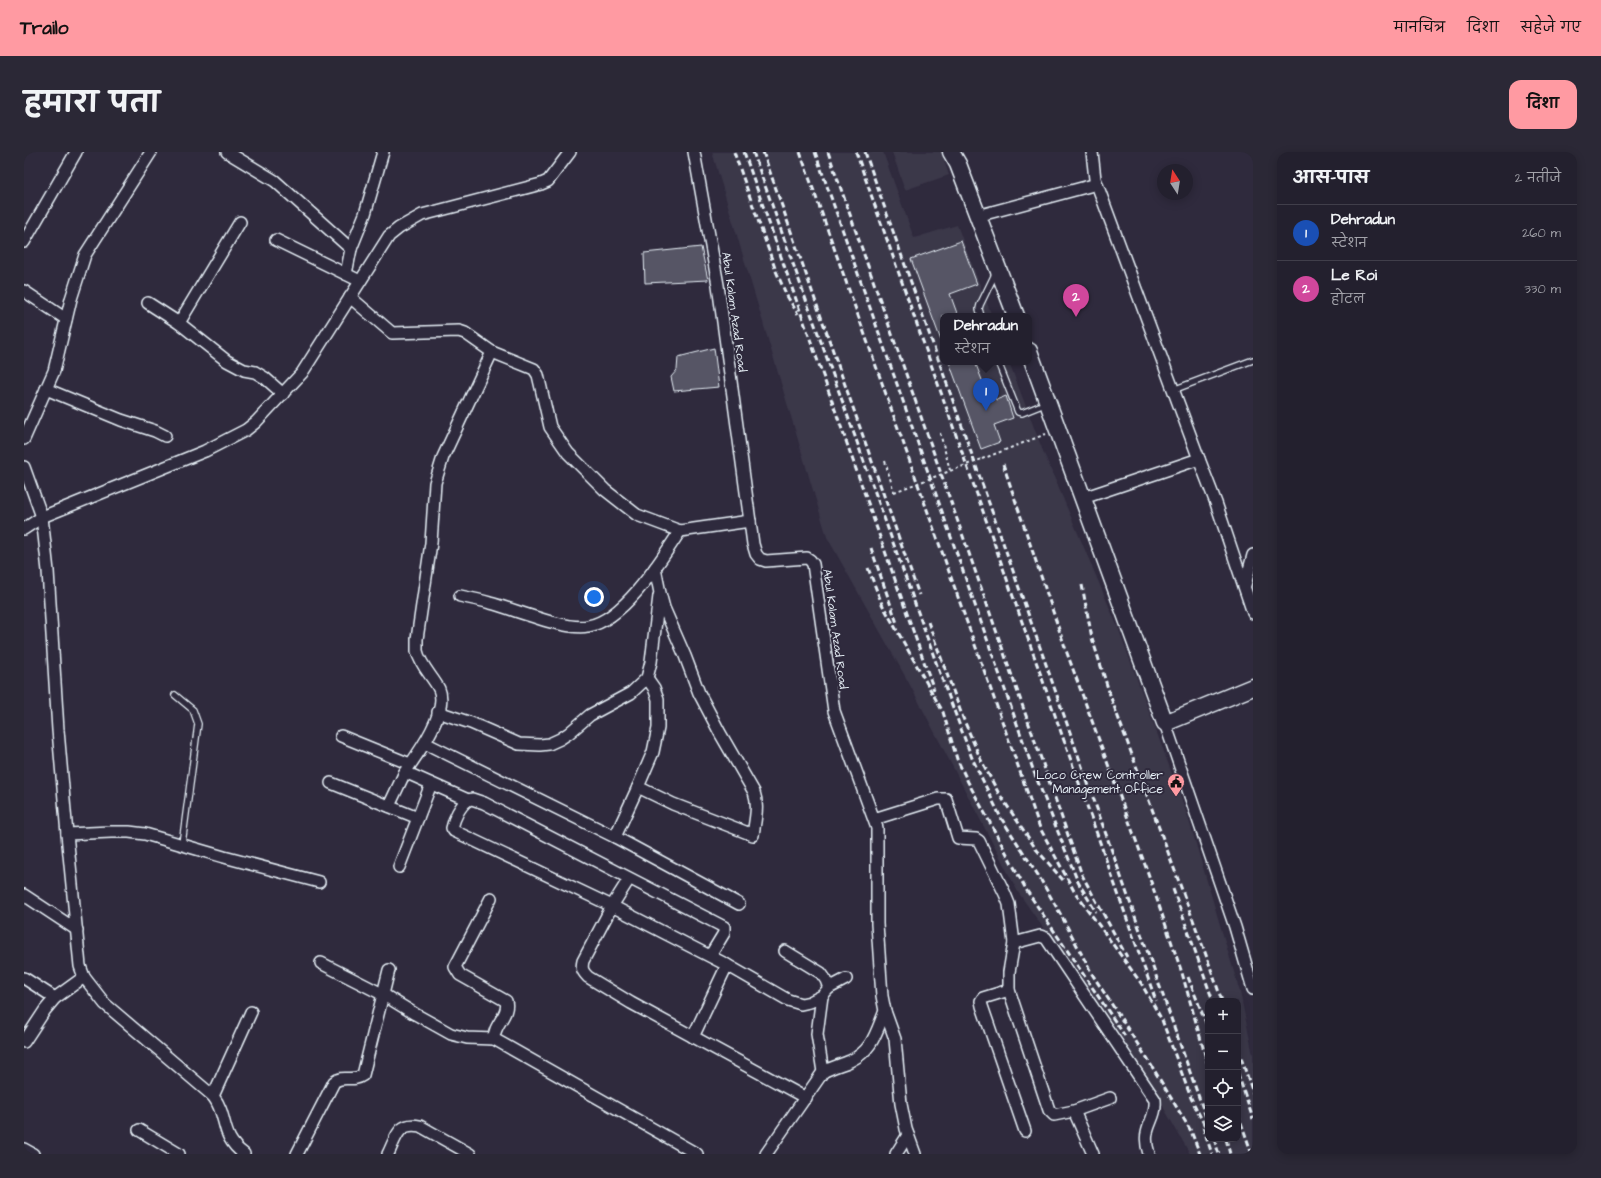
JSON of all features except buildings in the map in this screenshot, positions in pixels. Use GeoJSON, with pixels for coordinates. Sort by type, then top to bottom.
{"type":"FeatureCollection","features":[{"type":"Feature","properties":{"kind":"street"},"geometry":{"type":"LineString","coordinates":[[24,242],[76,152]]}},
{"type":"Feature","properties":{"kind":"street"},"geometry":{"type":"LineString","coordinates":[[24,439],[54,371],[71,299],[85,255],[151,152]]}},
{"type":"Feature","properties":{"kind":"street"},"geometry":{"type":"LineString","coordinates":[[226,152],[275,181],[351,249]]}},
{"type":"Feature","properties":{"kind":"street"},"geometry":{"type":"LineString","coordinates":[[346,274],[351,249],[365,214],[383,152]]}},
{"type":"Feature","properties":{"kind":"street"},"geometry":{"type":"LineString","coordinates":[[24,529],[42,517],[205,451],[246,430],[256,422],[302,373],[389,236],[399,228],[422,215],[548,181],[570,152]]}},
{"type":"Feature","properties":{"kind":"street","name":"Abul Kalam Azad Road"},"geometry":{"type":"LineString","coordinates":[[694,152],[718,285],[753,544],[756,554],[760,559],[766,561],[806,558],[813,564],[834,711],[874,819],[877,838],[878,944],[882,996],[894,1039],[901,1104],[908,1136],[915,1154]]}},
{"type":"Feature","properties":{"kind":"street"},"geometry":{"type":"LineString","coordinates":[[1092,152],[1093,168],[1097,184],[1216,503],[1245,585],[1253,613]]}},
{"type":"Feature","properties":{"kind":"street"},"geometry":{"type":"LineString","coordinates":[[958,155],[977,216],[1015,313]]}},
{"type":"Feature","properties":{"kind":"street"},"geometry":{"type":"LineString","coordinates":[[977,216],[1097,184]]}},
{"type":"Feature","properties":{"kind":"street"},"geometry":{"type":"LineString","coordinates":[[179,323],[240,222]]}},
{"type":"Feature","properties":{"kind":"street"},"geometry":{"type":"LineString","coordinates":[[276,240],[360,281]]}},
{"type":"Feature","properties":{"kind":"street"},"geometry":{"type":"LineString","coordinates":[[24,291],[66,319]]}},
{"type":"Feature","properties":{"kind":"street"},"geometry":{"type":"LineString","coordinates":[[350,297],[392,333],[459,331],[466,333],[492,352],[534,369],[538,376],[550,427],[568,453],[606,490],[642,518],[680,531],[750,521]]}},
{"type":"Feature","properties":{"kind":"street"},"geometry":{"type":"LineString","coordinates":[[148,302],[179,323],[227,361],[260,375],[283,394]]}},
{"type":"Feature","properties":{"kind":"street"},"geometry":{"type":"LineString","coordinates":[[388,806],[408,768],[425,743],[438,712],[441,700],[440,693],[417,652],[417,639],[430,543],[435,483],[443,457],[492,352]]}},
{"type":"Feature","properties":{"kind":"street"},"geometry":{"type":"LineString","coordinates":[[1032,359],[1059,429],[1165,723],[1235,928],[1253,989]]}},
{"type":"Feature","properties":{"kind":"street"},"geometry":{"type":"LineString","coordinates":[[46,389],[165,436]]}},
{"type":"Feature","properties":{"kind":"street"},"geometry":{"type":"LineString","coordinates":[[1083,498],[1199,459]]}},
{"type":"Feature","properties":{"kind":"street"},"geometry":{"type":"LineString","coordinates":[[24,467],[42,517],[48,571],[57,722],[80,966],[84,977],[104,1004],[212,1096],[218,1103],[226,1132],[231,1143],[244,1154]]}},
{"type":"Feature","properties":{"kind":"street"},"geometry":{"type":"LineString","coordinates":[[460,596],[490,603],[556,623],[580,627],[589,626],[612,616],[649,577],[680,531]]}},
{"type":"Feature","properties":{"kind":"street"},"geometry":{"type":"LineString","coordinates":[[1245,585],[1253,555]]}},
{"type":"Feature","properties":{"kind":"street"},"geometry":{"type":"LineString","coordinates":[[638,787],[673,804],[753,835],[756,812],[754,792],[726,744],[700,693],[669,620],[660,593],[655,568]]}},
{"type":"Feature","properties":{"kind":"street"},"geometry":{"type":"LineString","coordinates":[[438,712],[471,723],[519,744],[529,746],[549,744],[569,733],[590,715],[631,693],[647,678],[651,662],[660,593]]}},
{"type":"Feature","properties":{"kind":"street"},"geometry":{"type":"LineString","coordinates":[[615,836],[653,752],[658,728],[658,699],[654,688],[647,678]]}},
{"type":"Feature","properties":{"kind":"street"},"geometry":{"type":"LineString","coordinates":[[1165,723],[1253,688]]}},
{"type":"Feature","properties":{"kind":"street"},"geometry":{"type":"LineString","coordinates":[[341,736],[408,768],[431,784],[468,800],[477,801],[511,816],[629,879],[724,927],[724,933],[710,956]]}},
{"type":"Feature","properties":{"kind":"street"},"geometry":{"type":"LineString","coordinates":[[425,743],[615,836],[738,904]]}},
{"type":"Feature","properties":{"kind":"street"},"geometry":{"type":"LineString","coordinates":[[331,783],[418,818]]}},
{"type":"Feature","properties":{"kind":"street"},"geometry":{"type":"LineString","coordinates":[[399,867],[431,784]]}},
{"type":"Feature","properties":{"kind":"street"},"geometry":{"type":"LineString","coordinates":[[874,819],[938,799],[946,799],[958,838],[976,838],[1005,894],[1011,916],[1014,943],[1009,972],[1009,990],[1049,1110],[1054,1115],[1110,1098]]}},
{"type":"Feature","properties":{"kind":"street"},"geometry":{"type":"LineString","coordinates":[[468,800],[460,809],[453,824],[452,828],[454,831],[612,906],[727,965],[788,1000],[801,1004],[810,1002],[846,979]]}},
{"type":"Feature","properties":{"kind":"street"},"geometry":{"type":"LineString","coordinates":[[67,834],[129,832],[145,834],[319,882]]}},
{"type":"Feature","properties":{"kind":"street"},"geometry":{"type":"LineString","coordinates":[[629,879],[612,906],[583,961],[581,967],[583,972],[588,977],[631,1003],[806,1098]]}},
{"type":"Feature","properties":{"kind":"street"},"geometry":{"type":"LineString","coordinates":[[24,895],[77,930]]}},
{"type":"Feature","properties":{"kind":"street"},"geometry":{"type":"LineString","coordinates":[[491,898],[455,967],[460,975],[506,1001],[506,1010],[496,1029],[494,1039]]}},
{"type":"Feature","properties":{"kind":"street"},"geometry":{"type":"LineString","coordinates":[[1014,943],[1040,936],[1046,938],[1155,1100],[1155,1107],[1147,1129],[1146,1137],[1146,1145],[1149,1154]]}},
{"type":"Feature","properties":{"kind":"street"},"geometry":{"type":"LineString","coordinates":[[786,951],[821,973],[826,980],[817,1034],[823,1072]]}},
{"type":"Feature","properties":{"kind":"street"},"geometry":{"type":"LineString","coordinates":[[321,963],[384,995],[451,1034],[467,1038],[494,1039],[697,1154]]}},
{"type":"Feature","properties":{"kind":"street"},"geometry":{"type":"LineString","coordinates":[[693,1037],[727,965]]}},
{"type":"Feature","properties":{"kind":"street"},"geometry":{"type":"LineString","coordinates":[[297,1154],[334,1082],[343,1078],[353,1080],[364,1075],[389,970]]}},
{"type":"Feature","properties":{"kind":"street"},"geometry":{"type":"LineString","coordinates":[[24,1040],[55,998],[84,977]]}},
{"type":"Feature","properties":{"kind":"street"},"geometry":{"type":"LineString","coordinates":[[24,978],[55,998]]}},
{"type":"Feature","properties":{"kind":"street"},"geometry":{"type":"LineString","coordinates":[[1009,990],[983,998],[981,1001],[1025,1131]]}},
{"type":"Feature","properties":{"kind":"street"},"geometry":{"type":"LineString","coordinates":[[766,1154],[823,1072],[831,1067],[857,1058],[870,1046],[885,1011]]}},
{"type":"Feature","properties":{"kind":"street"},"geometry":{"type":"LineString","coordinates":[[212,1096],[251,1012]]}},
{"type":"Feature","properties":{"kind":"street"},"geometry":{"type":"LineString","coordinates":[[1074,1110],[1093,1154]]}},
{"type":"Feature","properties":{"kind":"street"},"geometry":{"type":"LineString","coordinates":[[388,1154],[399,1131],[404,1127],[413,1124],[420,1126],[470,1154]]}},
{"type":"Feature","properties":{"kind":"street"},"geometry":{"type":"LineString","coordinates":[[139,1130],[179,1154]]}},
{"type":"Feature","properties":{"kind":"street"},"geometry":{"type":"LineString","coordinates":[[896,1154],[908,1136]]}},
{"type":"Feature","properties":{"kind":"street"},"geometry":{"type":"LineString","coordinates":[[227,1154],[231,1143]]}},
{"type":"Feature","properties":{"kind":"street"},"geometry":{"type":"LineString","coordinates":[[24,1149],[33,1154]]}},
{"type":"Feature","properties":{"kind":"lane"},"geometry":{"type":"LineString","coordinates":[[980,313],[980,304],[998,270]]}},
{"type":"Feature","properties":{"kind":"lane"},"geometry":{"type":"LineString","coordinates":[[1173,390],[1253,360]]}},
{"type":"Feature","properties":{"kind":"lane"},"geometry":{"type":"LineString","coordinates":[[999,365],[1018,412],[1022,413],[1049,403]]}},
{"type":"Feature","properties":{"kind":"lane"},"geometry":{"type":"LineString","coordinates":[[175,695],[193,710],[198,724],[182,844]]}},
{"type":"Feature","properties":{"kind":"path"},"geometry":{"type":"LineString","coordinates":[[885,461],[894,492],[1059,429]]}},
{"type":"Feature","properties":{"kind":"path"},"geometry":{"type":"LineString","coordinates":[[940,433],[950,470]]}},
{"type":"Feature","properties":{"kind":"shaded area"},"geometry":{"type":"Polygon","coordinates":[[[712,152],[883,152],[914,238],[957,225],[991,313],[940,313],[940,365],[1010,365],[1043,451],[1119,630],[1188,817],[1240,992],[1253,1055],[1253,1154],[1190,1154],[1138,1063],[1018,892],[910,685],[827,537],[712,152]]]}},
{"type":"Feature","properties":{"kind":"shaded area"},"geometry":{"type":"Polygon","coordinates":[[[892,152],[941,152],[949,175],[905,190],[892,152]]]}},
{"type":"Feature","properties":{"kind":"railway"},"geometry":{"type":"LineString","coordinates":[[734,152],[776,271],[787,296],[798,314]]}},
{"type":"Feature","properties":{"kind":"railway"},"geometry":{"type":"LineString","coordinates":[[744,152],[934,690]]}},
{"type":"Feature","properties":{"kind":"railway"},"geometry":{"type":"LineString","coordinates":[[753,152],[938,668],[972,758],[1001,818],[1038,875],[1092,974],[1148,1060],[1191,1131],[1200,1154]]}},
{"type":"Feature","properties":{"kind":"railway"},"geometry":{"type":"LineString","coordinates":[[763,152],[919,595]]}},
{"type":"Feature","properties":{"kind":"railway"},"geometry":{"type":"LineString","coordinates":[[800,152],[1040,828],[1074,891],[1141,983],[1162,1020],[1191,1098],[1205,1126]]}},
{"type":"Feature","properties":{"kind":"railway"},"geometry":{"type":"LineString","coordinates":[[815,152],[1034,772],[1078,882],[1096,912]]}},
{"type":"Feature","properties":{"kind":"railway"},"geometry":{"type":"LineString","coordinates":[[828,152],[1082,875],[1127,957]]}},
{"type":"Feature","properties":{"kind":"railway"},"geometry":{"type":"LineString","coordinates":[[856,152],[1156,1001]]}},
{"type":"Feature","properties":{"kind":"railway"},"geometry":{"type":"LineString","coordinates":[[865,152],[940,364]]}},
{"type":"Feature","properties":{"kind":"railway"},"geometry":{"type":"LineString","coordinates":[[940,365],[1205,1115]]}},
{"type":"Feature","properties":{"kind":"railway"},"geometry":{"type":"LineString","coordinates":[[1003,464],[1067,653],[1148,873],[1182,973],[1205,1054]]}},
{"type":"Feature","properties":{"kind":"railway"},"geometry":{"type":"LineString","coordinates":[[871,548],[897,623]]}},
{"type":"Feature","properties":{"kind":"railway"},"geometry":{"type":"LineString","coordinates":[[868,568],[882,604],[943,712],[957,759],[968,782],[1027,891],[1125,1036]]}},
{"type":"Feature","properties":{"kind":"railway"},"geometry":{"type":"LineString","coordinates":[[1082,585],[1092,638],[1111,698],[1221,998]]}},
{"type":"Feature","properties":{"kind":"railway"},"geometry":{"type":"LineString","coordinates":[[928,622],[963,718],[981,760],[998,792],[1036,849],[1063,880]]}},
{"type":"Feature","properties":{"kind":"railway"},"geometry":{"type":"LineString","coordinates":[[1173,889],[1212,998]]}},
{"type":"Feature","properties":{"kind":"railway"},"geometry":{"type":"LineString","coordinates":[[1188,977],[1205,1020]]}},
{"type":"Feature","properties":{"kind":"railway"},"geometry":{"type":"LineString","coordinates":[[1241,1058],[1253,1093]]}},
{"type":"Feature","properties":{"kind":"railway"},"geometry":{"type":"LineString","coordinates":[[1241,1083],[1253,1119]]}},
{"type":"Feature","properties":{"kind":"railway"},"geometry":{"type":"LineString","coordinates":[[1241,1123],[1252,1154]]}},
{"type":"Feature","properties":{"kind":"railway"},"geometry":{"type":"LineString","coordinates":[[1203,1127],[1212,1154]]}},
{"type":"Feature","properties":{"kind":"railway"},"geometry":{"type":"LineString","coordinates":[[1215,1142],[1219,1154]]}},
{"type":"Feature","properties":{"kind":"railway"},"geometry":{"type":"LineString","coordinates":[[1227,1142],[1230,1154]]}},
{"type":"Feature","properties":{"kind":"place","name":"Le Roi"},"geometry":{"type":"Point","coordinates":[1076,317]}},
{"type":"Feature","properties":{"kind":"place","name":"Dehradun"},"geometry":{"type":"Point","coordinates":[986,411]}},
{"type":"Feature","properties":{"kind":"place","name":"Loco Crew Controller Management Office"},"geometry":{"type":"Point","coordinates":[1176,797]}}]}
